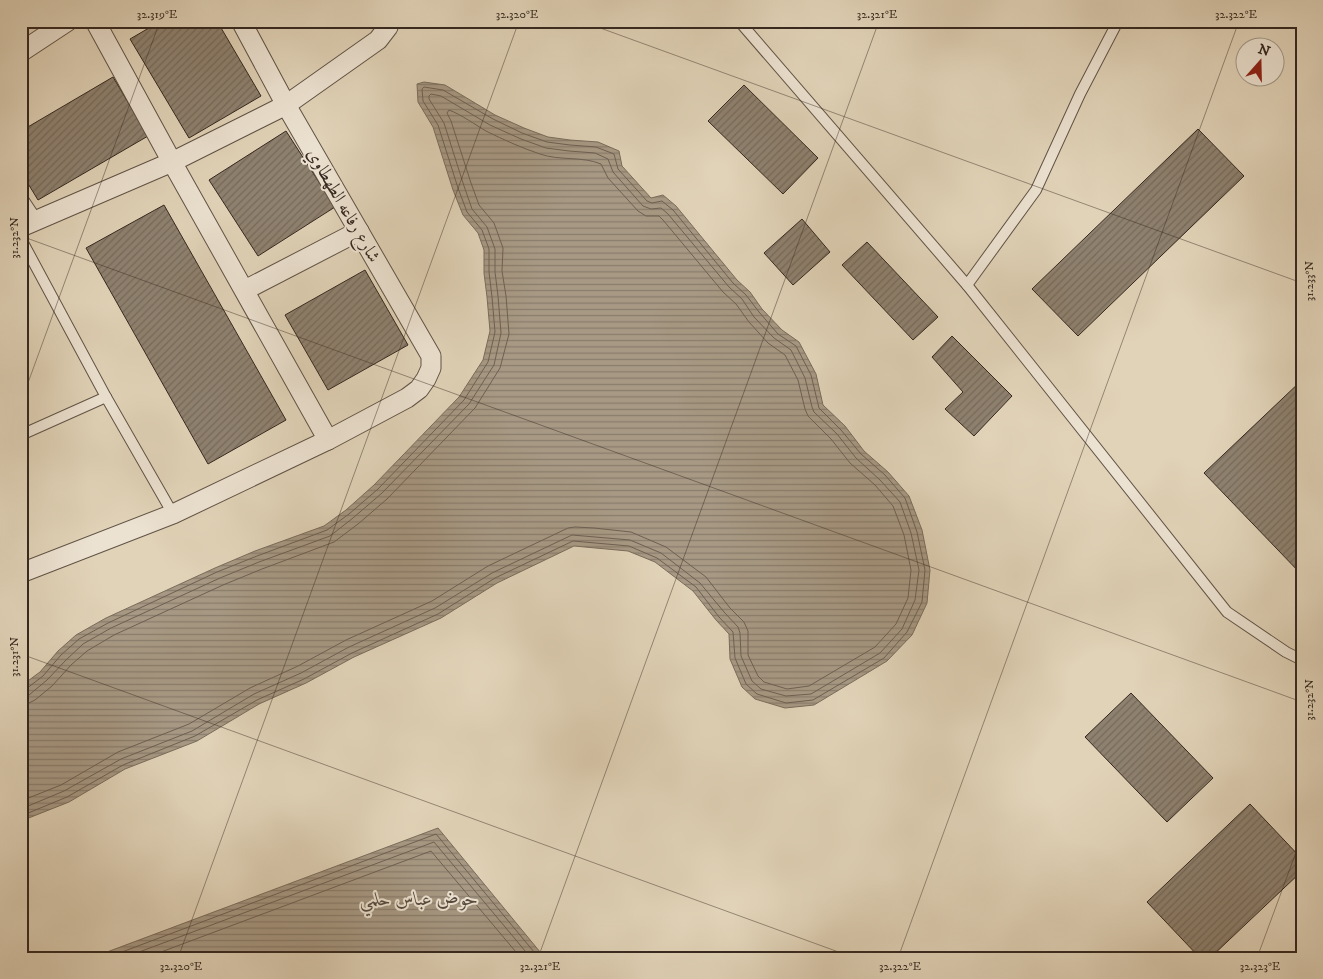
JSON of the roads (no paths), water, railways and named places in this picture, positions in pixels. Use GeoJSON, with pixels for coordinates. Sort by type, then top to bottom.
{"type":"FeatureCollection","features":[{"type":"Feature","properties":{"kind":"street"},"geometry":{"type":"LineString","coordinates":[[21,52],[68,21]]}},
{"type":"Feature","properties":{"kind":"street"},"geometry":{"type":"LineString","coordinates":[[21,573],[173,514],[328,440],[95,21]]}},
{"type":"Feature","properties":{"kind":"street","name":"شارع رفاعه الطهطاوي"},"geometry":{"type":"LineString","coordinates":[[240,21],[286,105],[431,356],[431,368],[419,389],[407,398],[328,440]]}},
{"type":"Feature","properties":{"kind":"street"},"geometry":{"type":"LineString","coordinates":[[29,223],[172,162],[286,105],[378,40],[388,27],[390,21]]}},
{"type":"Feature","properties":{"kind":"street"},"geometry":{"type":"LineString","coordinates":[[245,290],[359,231]]}},
{"type":"Feature","properties":{"kind":"lane"},"geometry":{"type":"LineString","coordinates":[[739,21],[967,285],[1227,612],[1286,652],[1302,660]]}},
{"type":"Feature","properties":{"kind":"lane"},"geometry":{"type":"LineString","coordinates":[[967,285],[1036,190],[1080,94],[1117,23],[1120,21]]}},
{"type":"Feature","properties":{"kind":"lane"},"geometry":{"type":"LineString","coordinates":[[21,196],[29,223]]}},
{"type":"Feature","properties":{"kind":"lane"},"geometry":{"type":"LineString","coordinates":[[21,238],[106,397],[173,514]]}},
{"type":"Feature","properties":{"kind":"lane"},"geometry":{"type":"LineString","coordinates":[[21,435],[106,397]]}},
{"type":"Feature","properties":{"kind":"water"},"geometry":{"type":"Polygon","coordinates":[[[424,82],[445,85],[495,115],[548,137],[598,142],[619,151],[622,166],[651,198],[663,195],[676,206],[737,280],[750,292],[762,309],[782,330],[799,342],[816,374],[823,405],[845,426],[864,451],[888,472],[909,496],[922,530],[930,570],[927,603],[912,635],[887,661],[814,705],[785,708],[755,699],[742,687],[730,659],[729,634],[693,591],[655,562],[628,551],[574,546],[497,583],[441,618],[354,657],[306,683],[259,704],[197,741],[125,769],[69,802],[21,821],[21,686],[40,672],[58,651],[76,635],[106,618],[255,551],[324,526],[346,510],[374,485],[459,397],[483,360],[490,331],[484,273],[484,250],[478,233],[463,215],[433,127],[418,102],[417,84],[424,82]]]}},
{"type":"Feature","properties":{"kind":"water","name":"حوض عباس حلمي"},"geometry":{"type":"Polygon","coordinates":[[[438,828],[545,958],[91,958],[438,828]]]}}]}
